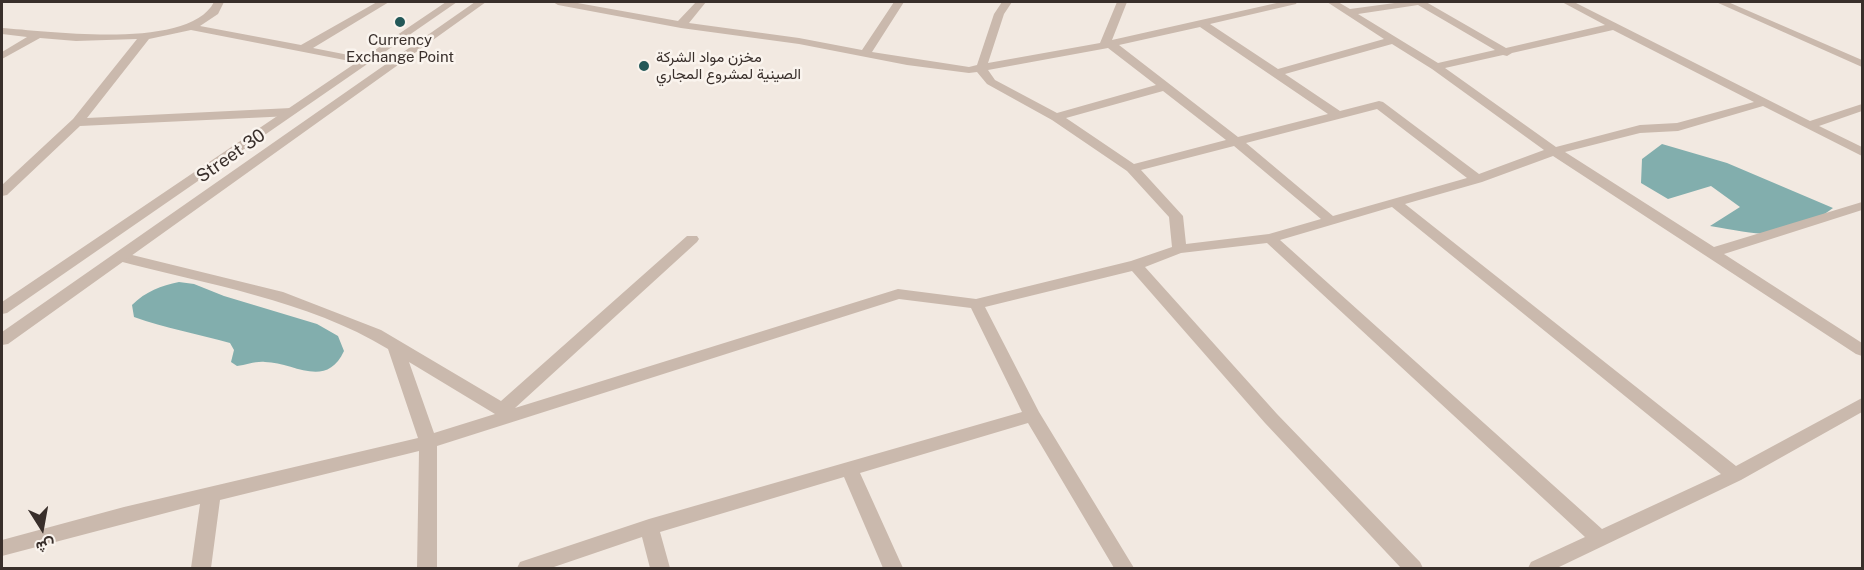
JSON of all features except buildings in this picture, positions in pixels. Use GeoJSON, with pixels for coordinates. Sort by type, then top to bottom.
{"type":"FeatureCollection","features":[{"type":"Feature","properties":{"kind":"street"},"geometry":{"type":"LineString","coordinates":[[2,31],[76,38],[145,36],[191,27],[214,12],[219,2]]}},
{"type":"Feature","properties":{"kind":"street"},"geometry":{"type":"LineString","coordinates":[[303,49],[384,2]]}},
{"type":"Feature","properties":{"kind":"street","name":"Street 30"},"geometry":{"type":"LineString","coordinates":[[2,309],[365,61],[447,2]]}},
{"type":"Feature","properties":{"kind":"street","name":"Street 30"},"geometry":{"type":"LineString","coordinates":[[2,340],[481,2]]}},
{"type":"Feature","properties":{"kind":"street"},"geometry":{"type":"LineString","coordinates":[[558,2],[681,25],[866,52],[907,62],[969,70],[1108,45],[1292,2]]}},
{"type":"Feature","properties":{"kind":"street"},"geometry":{"type":"LineString","coordinates":[[681,25],[701,2]]}},
{"type":"Feature","properties":{"kind":"street"},"geometry":{"type":"LineString","coordinates":[[866,52],[899,2]]}},
{"type":"Feature","properties":{"kind":"street"},"geometry":{"type":"LineString","coordinates":[[981,69],[999,14],[1007,2]]}},
{"type":"Feature","properties":{"kind":"street"},"geometry":{"type":"LineString","coordinates":[[1108,45],[1122,2]]}},
{"type":"Feature","properties":{"kind":"street"},"geometry":{"type":"LineString","coordinates":[[1332,2],[1436,68],[1554,151],[1863,351]]}},
{"type":"Feature","properties":{"kind":"street"},"geometry":{"type":"LineString","coordinates":[[1351,12],[1420,2],[1507,53]]}},
{"type":"Feature","properties":{"kind":"street"},"geometry":{"type":"LineString","coordinates":[[1567,2],[1863,152]]}},
{"type":"Feature","properties":{"kind":"street"},"geometry":{"type":"LineString","coordinates":[[1721,2],[1863,64]]}},
{"type":"Feature","properties":{"kind":"street"},"geometry":{"type":"LineString","coordinates":[[1203,24],[1337,115]]}},
{"type":"Feature","properties":{"kind":"street"},"geometry":{"type":"LineString","coordinates":[[1436,68],[1616,26]]}},
{"type":"Feature","properties":{"kind":"street"},"geometry":{"type":"LineString","coordinates":[[191,27],[365,61]]}},
{"type":"Feature","properties":{"kind":"street"},"geometry":{"type":"LineString","coordinates":[[2,56],[39,34]]}},
{"type":"Feature","properties":{"kind":"street"},"geometry":{"type":"LineString","coordinates":[[2,192],[77,122],[145,36]]}},
{"type":"Feature","properties":{"kind":"street"},"geometry":{"type":"LineString","coordinates":[[1274,74],[1394,40]]}},
{"type":"Feature","properties":{"kind":"street"},"geometry":{"type":"LineString","coordinates":[[1108,45],[1260,160],[1331,221]]}},
{"type":"Feature","properties":{"kind":"street"},"geometry":{"type":"LineString","coordinates":[[981,69],[991,82],[1056,117],[1132,168],[1176,216],[1179,249]]}},
{"type":"Feature","properties":{"kind":"street"},"geometry":{"type":"LineString","coordinates":[[1056,117],[1163,87]]}},
{"type":"Feature","properties":{"kind":"street"},"geometry":{"type":"LineString","coordinates":[[2,548],[428,442],[507,413],[898,294],[976,304],[1135,265],[1179,249],[1270,238],[1477,179],[1554,151],[1640,129],[1678,127],[1764,102]]}},
{"type":"Feature","properties":{"kind":"street"},"geometry":{"type":"LineString","coordinates":[[1132,168],[1380,105],[1477,179]]}},
{"type":"Feature","properties":{"kind":"street"},"geometry":{"type":"LineString","coordinates":[[1809,125],[1863,107]]}},
{"type":"Feature","properties":{"kind":"street"},"geometry":{"type":"LineString","coordinates":[[77,122],[291,112]]}},
{"type":"Feature","properties":{"kind":"street"},"geometry":{"type":"LineString","coordinates":[[1395,203],[1735,474]]}},
{"type":"Feature","properties":{"kind":"street"},"geometry":{"type":"LineString","coordinates":[[1711,253],[1863,206]]}},
{"type":"Feature","properties":{"kind":"street"},"geometry":{"type":"LineString","coordinates":[[136,217],[135,223],[144,228],[164,226]]}},
{"type":"Feature","properties":{"kind":"street"},"geometry":{"type":"LineString","coordinates":[[1270,238],[1600,539]]}},
{"type":"Feature","properties":{"kind":"street"},"geometry":{"type":"LineString","coordinates":[[507,413],[692,239]]}},
{"type":"Feature","properties":{"kind":"street"},"geometry":{"type":"LineString","coordinates":[[120,257],[278,296],[366,330],[507,413]]}},
{"type":"Feature","properties":{"kind":"street"},"geometry":{"type":"LineString","coordinates":[[1135,265],[1200,342],[1317,470],[1413,568]]}},
{"type":"Feature","properties":{"kind":"street"},"geometry":{"type":"LineString","coordinates":[[57,271],[79,267],[90,272],[90,278]]}},
{"type":"Feature","properties":{"kind":"street"},"geometry":{"type":"LineString","coordinates":[[976,304],[1032,415],[1124,568]]}},
{"type":"Feature","properties":{"kind":"street"},"geometry":{"type":"LineString","coordinates":[[395,346],[428,442],[427,568]]}},
{"type":"Feature","properties":{"kind":"street"},"geometry":{"type":"LineString","coordinates":[[1538,568],[1735,474],[1863,404]]}},
{"type":"Feature","properties":{"kind":"street"},"geometry":{"type":"LineString","coordinates":[[526,568],[649,527],[1032,415]]}},
{"type":"Feature","properties":{"kind":"street"},"geometry":{"type":"LineString","coordinates":[[849,469],[892,568]]}},
{"type":"Feature","properties":{"kind":"street"},"geometry":{"type":"LineString","coordinates":[[201,568],[212,495]]}},
{"type":"Feature","properties":{"kind":"street"},"geometry":{"type":"LineString","coordinates":[[649,527],[660,568]]}},
{"type":"Feature","properties":{"kind":"water"},"geometry":{"type":"Polygon","coordinates":[[[1662,144],[1727,163],[1833,208],[1801,227],[1774,234],[1710,226],[1740,207],[1711,186],[1668,199],[1641,183],[1642,159],[1662,144]]]}},
{"type":"Feature","properties":{"kind":"water"},"geometry":{"type":"Polygon","coordinates":[[[179,282],[194,284],[224,296],[317,324],[338,336],[344,351],[337,363],[318,372],[265,362],[237,366],[231,362],[234,350],[230,343],[134,317],[132,305],[137,300],[154,290],[179,282]]]}},
{"type":"Feature","properties":{"kind":"place","name":"Currency Exchange Point"},"geometry":{"type":"Point","coordinates":[400,22]}},
{"type":"Feature","properties":{"kind":"place","name":"مخزن مواد الشركة الصينية لمشروع المجاري"},"geometry":{"type":"Point","coordinates":[644,66]}}]}
